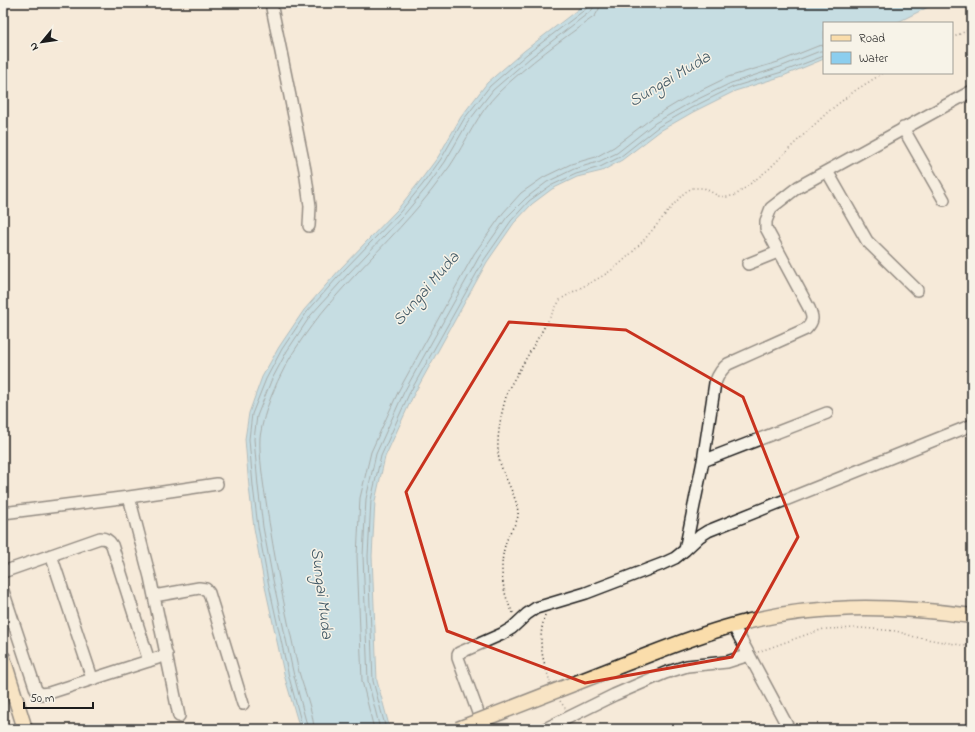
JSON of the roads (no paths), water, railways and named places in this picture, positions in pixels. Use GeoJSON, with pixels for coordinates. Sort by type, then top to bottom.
{"type":"FeatureCollection","features":[{"type":"Feature","properties":{"kind":"main road"},"geometry":{"type":"LineString","coordinates":[[458,729],[691,638],[733,625],[795,613],[854,608],[897,608],[972,616]]}},
{"type":"Feature","properties":{"kind":"main road"},"geometry":{"type":"LineString","coordinates":[[3,658],[25,729]]}},
{"type":"Feature","properties":{"kind":"street"},"geometry":{"type":"LineString","coordinates":[[271,3],[305,170],[310,206],[310,226]]}},
{"type":"Feature","properties":{"kind":"street"},"geometry":{"type":"LineString","coordinates":[[685,550],[703,461],[715,383],[718,374],[722,368],[728,364],[806,329],[811,324],[813,317],[766,228],[766,221],[771,208],[798,188],[972,91]]}},
{"type":"Feature","properties":{"kind":"street"},"geometry":{"type":"LineString","coordinates":[[904,128],[944,200]]}},
{"type":"Feature","properties":{"kind":"street"},"geometry":{"type":"LineString","coordinates":[[828,171],[869,245],[917,290]]}},
{"type":"Feature","properties":{"kind":"street"},"geometry":{"type":"LineString","coordinates":[[748,264],[778,252]]}},
{"type":"Feature","properties":{"kind":"street"},"geometry":{"type":"LineString","coordinates":[[703,461],[827,412]]}},
{"type":"Feature","properties":{"kind":"street"},"geometry":{"type":"LineString","coordinates":[[484,729],[458,655],[459,653],[502,634],[512,628],[536,608],[586,593],[662,564],[685,550],[700,536],[708,531],[972,425]]}},
{"type":"Feature","properties":{"kind":"street"},"geometry":{"type":"LineString","coordinates":[[3,513],[217,484]]}},
{"type":"Feature","properties":{"kind":"street"},"geometry":{"type":"LineString","coordinates":[[129,497],[154,596],[179,716]]}},
{"type":"Feature","properties":{"kind":"street"},"geometry":{"type":"LineString","coordinates":[[3,572],[100,538],[109,540],[112,545],[148,661]]}},
{"type":"Feature","properties":{"kind":"street"},"geometry":{"type":"LineString","coordinates":[[51,555],[92,678]]}},
{"type":"Feature","properties":{"kind":"street"},"geometry":{"type":"LineString","coordinates":[[154,596],[199,588],[206,589],[209,592],[243,704]]}},
{"type":"Feature","properties":{"kind":"street"},"geometry":{"type":"LineString","coordinates":[[3,591],[38,693],[45,694],[167,655]]}},
{"type":"Feature","properties":{"kind":"street"},"geometry":{"type":"LineString","coordinates":[[733,625],[789,729]]}},
{"type":"Feature","properties":{"kind":"street"},"geometry":{"type":"LineString","coordinates":[[545,729],[614,695],[676,670],[688,666],[727,662],[749,655]]}},
{"type":"Feature","properties":{"kind":"water","name":"Sungai Muda"},"geometry":{"type":"Polygon","coordinates":[[[588,3],[936,3],[898,22],[823,22],[823,59],[783,76],[735,91],[693,112],[660,131],[622,160],[602,171],[577,177],[552,189],[532,204],[514,223],[487,262],[413,396],[385,457],[375,501],[372,556],[377,681],[390,729],[300,729],[285,678],[264,582],[254,528],[249,487],[245,439],[249,413],[262,377],[279,347],[304,310],[341,268],[397,210],[438,157],[461,117],[487,83],[524,51],[588,3]]]}}]}
